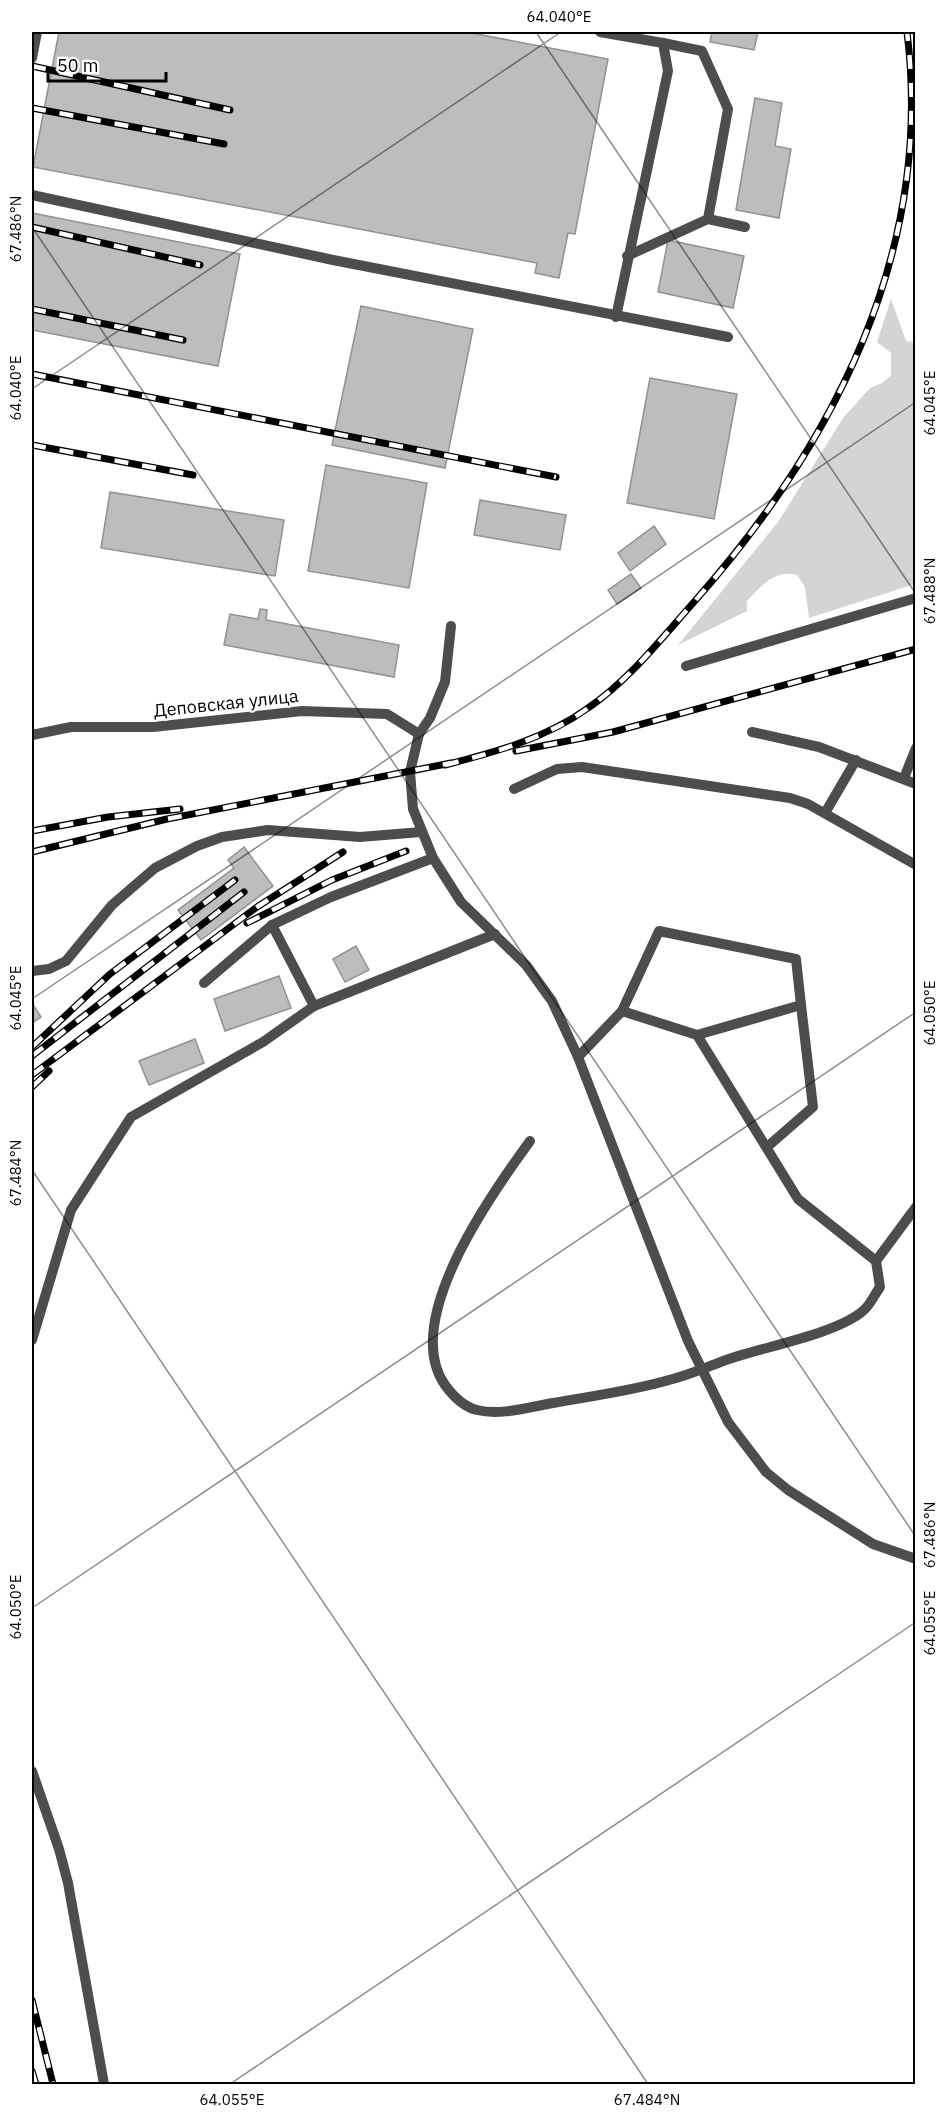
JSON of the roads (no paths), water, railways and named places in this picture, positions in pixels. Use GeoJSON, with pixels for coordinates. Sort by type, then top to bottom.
{"type":"FeatureCollection","features":[{"type":"Feature","properties":{"kind":"street"},"geometry":{"type":"LineString","coordinates":[[32,58],[37,32]]}},
{"type":"Feature","properties":{"kind":"street"},"geometry":{"type":"LineString","coordinates":[[600,32],[702,51],[728,109],[708,219]]}},
{"type":"Feature","properties":{"kind":"street"},"geometry":{"type":"LineString","coordinates":[[616,317],[627,256],[668,71],[663,43]]}},
{"type":"Feature","properties":{"kind":"street"},"geometry":{"type":"LineString","coordinates":[[32,195],[616,317],[728,337]]}},
{"type":"Feature","properties":{"kind":"street"},"geometry":{"type":"LineString","coordinates":[[627,256],[708,219],[745,227]]}},
{"type":"Feature","properties":{"kind":"street"},"geometry":{"type":"LineString","coordinates":[[686,666],[915,598]]}},
{"type":"Feature","properties":{"kind":"street"},"geometry":{"type":"LineString","coordinates":[[451,626],[445,682],[430,718],[418,734],[413,749],[410,788],[421,832],[433,858],[461,902],[526,965],[552,1001],[578,1057],[700,1369],[728,1422],[766,1472],[788,1490],[844,1528],[873,1544],[915,1559]]}},
{"type":"Feature","properties":{"kind":"street","name":"Деповская улица"},"geometry":{"type":"LineString","coordinates":[[32,735],[71,727],[153,727],[302,711],[387,714],[418,734]]}},
{"type":"Feature","properties":{"kind":"street"},"geometry":{"type":"LineString","coordinates":[[752,732],[819,747],[915,784]]}},
{"type":"Feature","properties":{"kind":"street"},"geometry":{"type":"LineString","coordinates":[[904,778],[915,748]]}},
{"type":"Feature","properties":{"kind":"street"},"geometry":{"type":"LineString","coordinates":[[825,813],[856,760]]}},
{"type":"Feature","properties":{"kind":"street"},"geometry":{"type":"LineString","coordinates":[[514,789],[556,769],[582,767],[770,793],[808,804],[915,865]]}},
{"type":"Feature","properties":{"kind":"street"},"geometry":{"type":"LineString","coordinates":[[32,971],[50,969],[66,961],[112,905],[154,868],[197,846],[222,837],[268,830],[360,837],[421,832]]}},
{"type":"Feature","properties":{"kind":"street"},"geometry":{"type":"LineString","coordinates":[[204,983],[272,925],[331,897],[433,858]]}},
{"type":"Feature","properties":{"kind":"street"},"geometry":{"type":"LineString","coordinates":[[272,925],[314,1006]]}},
{"type":"Feature","properties":{"kind":"street"},"geometry":{"type":"LineString","coordinates":[[578,1057],[622,1011],[659,931],[796,959],[813,1107],[766,1147]]}},
{"type":"Feature","properties":{"kind":"street"},"geometry":{"type":"LineString","coordinates":[[32,1340],[71,1210],[131,1117],[263,1042],[314,1006],[495,934]]}},
{"type":"Feature","properties":{"kind":"street"},"geometry":{"type":"LineString","coordinates":[[622,1011],[698,1035],[801,1005]]}},
{"type":"Feature","properties":{"kind":"street"},"geometry":{"type":"LineString","coordinates":[[530,1141],[483,1208],[461,1250],[443,1294],[432,1348],[435,1366],[448,1389],[464,1404],[475,1410],[505,1411],[668,1381],[756,1349],[839,1325],[864,1310],[880,1287],[876,1261],[798,1198],[698,1035]]}},
{"type":"Feature","properties":{"kind":"street"},"geometry":{"type":"LineString","coordinates":[[876,1261],[915,1207]]}},
{"type":"Feature","properties":{"kind":"street"},"geometry":{"type":"LineString","coordinates":[[32,1771],[59,1849],[68,1883],[104,2085]]}},
{"type":"Feature","properties":{"kind":"railway"},"geometry":{"type":"LineString","coordinates":[[445,765],[537,736],[572,719],[603,697],[644,658],[694,602],[745,541],[791,477],[830,409],[864,339],[889,266],[905,191],[911,113],[907,32]]}},
{"type":"Feature","properties":{"kind":"railway"},"geometry":{"type":"LineString","coordinates":[[32,66],[230,110]]}},
{"type":"Feature","properties":{"kind":"railway"},"geometry":{"type":"LineString","coordinates":[[32,108],[224,144]]}},
{"type":"Feature","properties":{"kind":"railway"},"geometry":{"type":"LineString","coordinates":[[32,227],[200,265]]}},
{"type":"Feature","properties":{"kind":"railway"},"geometry":{"type":"LineString","coordinates":[[32,309],[183,340]]}},
{"type":"Feature","properties":{"kind":"railway"},"geometry":{"type":"LineString","coordinates":[[32,374],[556,477]]}},
{"type":"Feature","properties":{"kind":"railway"},"geometry":{"type":"LineString","coordinates":[[32,445],[193,475]]}},
{"type":"Feature","properties":{"kind":"railway"},"geometry":{"type":"LineString","coordinates":[[516,751],[613,732],[916,649]]}},
{"type":"Feature","properties":{"kind":"railway"},"geometry":{"type":"LineString","coordinates":[[32,852],[167,819],[451,763]]}},
{"type":"Feature","properties":{"kind":"railway"},"geometry":{"type":"LineString","coordinates":[[32,831],[108,817],[180,809]]}},
{"type":"Feature","properties":{"kind":"railway"},"geometry":{"type":"LineString","coordinates":[[247,923],[332,880],[406,851]]}},
{"type":"Feature","properties":{"kind":"railway"},"geometry":{"type":"LineString","coordinates":[[32,1075],[257,907],[343,852]]}},
{"type":"Feature","properties":{"kind":"railway"},"geometry":{"type":"LineString","coordinates":[[32,1047],[110,974],[235,880]]}},
{"type":"Feature","properties":{"kind":"railway"},"geometry":{"type":"LineString","coordinates":[[32,1056],[244,892]]}},
{"type":"Feature","properties":{"kind":"railway"},"geometry":{"type":"LineString","coordinates":[[32,1087],[49,1071]]}},
{"type":"Feature","properties":{"kind":"railway"},"geometry":{"type":"LineString","coordinates":[[32,2000],[53,2084]]}},
{"type":"Feature","properties":{"kind":"railway"},"geometry":{"type":"LineString","coordinates":[[32,2071],[36,2084]]}}]}
